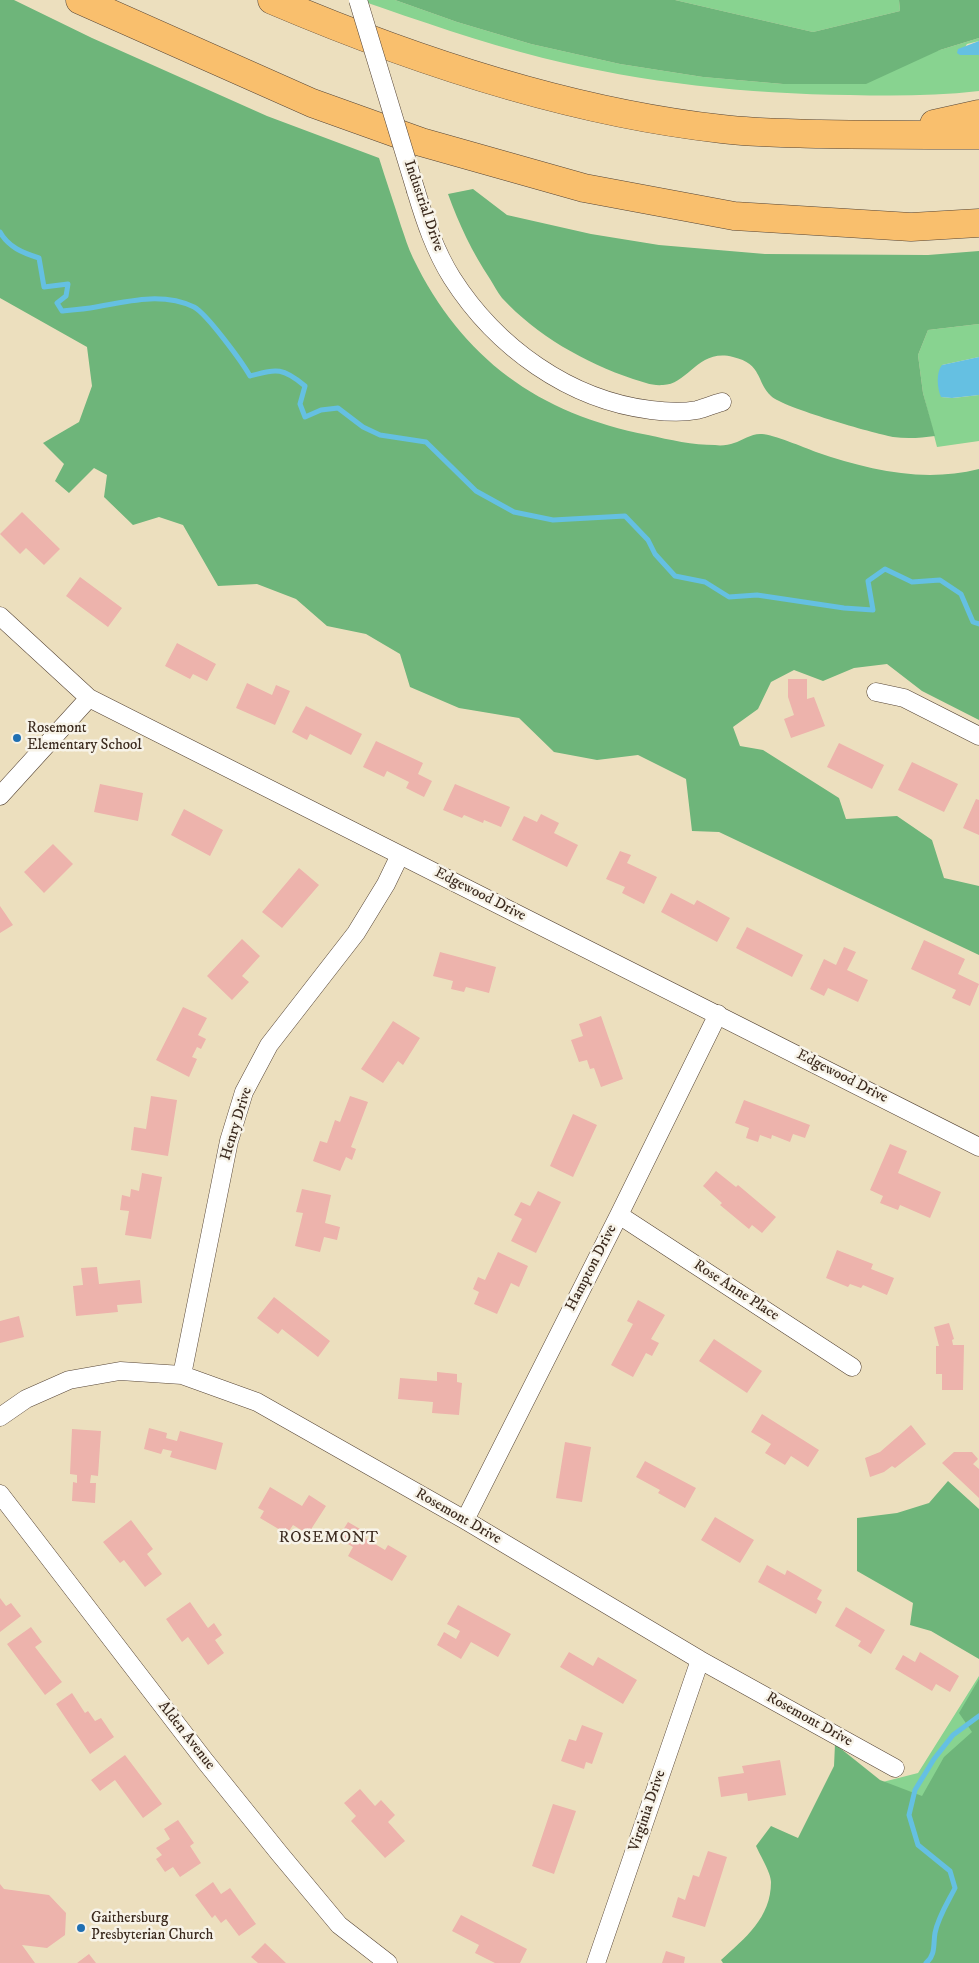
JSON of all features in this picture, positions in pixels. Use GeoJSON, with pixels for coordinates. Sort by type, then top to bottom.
{"type":"FeatureCollection","features":[{"type":"Feature","properties":{"kind":"highway"},"geometry":{"type":"LineString","coordinates":[[80,0],[312,103],[420,142],[584,188],[734,216],[911,226],[979,223]]}},
{"type":"Feature","properties":{"kind":"highway"},"geometry":{"type":"LineString","coordinates":[[272,0],[334,27],[438,63],[571,102],[640,116],[722,129],[792,133],[979,135]]}},
{"type":"Feature","properties":{"kind":"highway"},"geometry":{"type":"LineString","coordinates":[[884,135],[979,114]]}},
{"type":"Feature","properties":{"kind":"highway"},"geometry":{"type":"LineString","coordinates":[[884,135],[979,125]]}},
{"type":"Feature","properties":{"kind":"street","name":"Industrial Drive"},"geometry":{"type":"LineString","coordinates":[[358,0],[427,226],[439,255],[466,298],[504,341],[541,369],[605,400],[638,408],[669,412],[696,410],[722,402]]}},
{"type":"Feature","properties":{"kind":"street","name":"Edgewood Drive"},"geometry":{"type":"LineString","coordinates":[[0,616],[89,698],[979,1147]]}},
{"type":"Feature","properties":{"kind":"street"},"geometry":{"type":"LineString","coordinates":[[876,692],[904,698],[979,736]]}},
{"type":"Feature","properties":{"kind":"street"},"geometry":{"type":"LineString","coordinates":[[0,796],[89,698]]}},
{"type":"Feature","properties":{"kind":"street","name":"Henry Drive"},"geometry":{"type":"LineString","coordinates":[[182,1376],[229,1141],[244,1092],[269,1045],[356,933],[386,884],[400,855]]}},
{"type":"Feature","properties":{"kind":"street","name":"Hampton Drive"},"geometry":{"type":"LineString","coordinates":[[465,1520],[718,1014]]}},
{"type":"Feature","properties":{"kind":"street","name":"Rose Anne Place"},"geometry":{"type":"LineString","coordinates":[[619,1215],[852,1368]]}},
{"type":"Feature","properties":{"kind":"street","name":"Rosemont Drive"},"geometry":{"type":"LineString","coordinates":[[0,1417],[26,1399],[69,1380],[120,1371],[182,1376],[257,1402],[465,1520],[700,1660],[896,1768]]}},
{"type":"Feature","properties":{"kind":"street","name":"Alden Avenue"},"geometry":{"type":"LineString","coordinates":[[0,1494],[204,1760],[279,1853],[339,1925],[388,1963]]}},
{"type":"Feature","properties":{"kind":"street","name":"Virginia Drive"},"geometry":{"type":"LineString","coordinates":[[596,1963],[700,1660]]}},
{"type":"Feature","properties":{"kind":"green space"},"geometry":{"type":"Polygon","coordinates":[[[0,0],[14,0],[92,38],[267,116],[379,158],[411,254],[433,294],[455,325],[480,353],[508,376],[539,396],[572,413],[609,426],[665,439],[698,444],[725,445],[762,434],[856,464],[917,475],[958,473],[979,469],[979,720],[922,691],[887,664],[854,668],[823,681],[794,670],[771,682],[758,709],[733,727],[740,746],[763,750],[839,798],[846,819],[897,816],[932,840],[944,878],[979,886],[979,955],[719,832],[692,831],[686,779],[638,755],[597,760],[554,752],[519,718],[459,708],[410,687],[400,654],[366,634],[327,626],[296,599],[257,584],[218,586],[183,525],[159,517],[133,525],[104,497],[107,475],[94,468],[69,493],[55,481],[64,464],[43,443],[79,422],[92,386],[87,347],[0,298],[0,0]]]}},
{"type":"Feature","properties":{"kind":"green space"},"geometry":{"type":"Polygon","coordinates":[[[359,0],[395,0],[457,22],[531,44],[620,64],[703,77],[783,84],[940,50],[979,38],[979,41],[967,44],[960,55],[979,55],[979,91],[882,96],[773,92],[696,86],[619,74],[543,58],[450,31],[359,0]]]}},
{"type":"Feature","properties":{"kind":"green space"},"geometry":{"type":"Polygon","coordinates":[[[395,0],[675,0],[813,32],[900,11],[899,0],[979,0],[979,38],[940,50],[866,84],[783,84],[703,77],[620,64],[531,44],[457,22],[395,0]]]}},
{"type":"Feature","properties":{"kind":"green space"},"geometry":{"type":"Polygon","coordinates":[[[675,0],[899,0],[900,11],[813,32],[675,0]]]}},
{"type":"Feature","properties":{"kind":"green space"},"geometry":{"type":"Polygon","coordinates":[[[473,189],[507,215],[591,234],[659,245],[765,254],[928,255],[979,251],[979,324],[928,330],[918,355],[923,393],[935,436],[893,437],[793,407],[771,396],[766,391],[754,369],[743,360],[733,357],[721,356],[711,358],[702,362],[680,379],[672,383],[659,385],[615,372],[579,356],[546,336],[515,311],[502,298],[483,269],[461,227],[448,194],[473,189]]]}},
{"type":"Feature","properties":{"kind":"green space"},"geometry":{"type":"Polygon","coordinates":[[[979,324],[979,357],[942,365],[941,397],[953,398],[979,395],[979,441],[937,447],[923,393],[918,355],[928,330],[979,324]]]}},
{"type":"Feature","properties":{"kind":"green space"},"geometry":{"type":"Polygon","coordinates":[[[948,1481],[979,1509],[979,1659],[931,1631],[910,1625],[913,1603],[857,1571],[857,1518],[897,1513],[929,1503],[948,1481]]]}},
{"type":"Feature","properties":{"kind":"green space"},"geometry":{"type":"Polygon","coordinates":[[[979,1676],[979,1840],[867,1786],[918,1773],[979,1676]]]}},
{"type":"Feature","properties":{"kind":"green space"},"geometry":{"type":"Polygon","coordinates":[[[979,1679],[979,1963],[723,1963],[721,1960],[755,1926],[767,1906],[771,1878],[756,1846],[771,1826],[798,1838],[834,1766],[835,1744],[880,1780],[922,1796],[944,1757],[972,1732],[959,1713],[979,1679]]]}},
{"type":"Feature","properties":{"kind":"water"},"geometry":{"type":"Polygon","coordinates":[[[979,41],[979,55],[960,55],[957,53],[958,49],[979,41]]]}},
{"type":"Feature","properties":{"kind":"water"},"geometry":{"type":"Polygon","coordinates":[[[979,357],[979,395],[952,398],[941,397],[938,380],[942,365],[979,357]]]}},
{"type":"Feature","properties":{"kind":"building"},"geometry":{"type":"Polygon","coordinates":[[[22,512],[60,549],[44,565],[26,548],[20,554],[0,534],[22,512]]]}},
{"type":"Feature","properties":{"kind":"building"},"geometry":{"type":"Polygon","coordinates":[[[80,577],[122,608],[108,627],[66,596],[80,577]]]}},
{"type":"Feature","properties":{"kind":"building"},"geometry":{"type":"Polygon","coordinates":[[[177,643],[216,664],[207,681],[193,674],[190,679],[165,666],[177,643]]]}},
{"type":"Feature","properties":{"kind":"building"},"geometry":{"type":"Polygon","coordinates":[[[788,679],[807,679],[807,699],[814,697],[825,726],[791,738],[784,719],[794,715],[788,697],[788,679]]]}},
{"type":"Feature","properties":{"kind":"building"},"geometry":{"type":"Polygon","coordinates":[[[247,683],[272,695],[276,685],[290,691],[275,725],[236,708],[247,683]]]}},
{"type":"Feature","properties":{"kind":"building"},"geometry":{"type":"Polygon","coordinates":[[[306,706],[362,734],[351,755],[310,734],[307,740],[292,732],[306,706]]]}},
{"type":"Feature","properties":{"kind":"building"},"geometry":{"type":"Polygon","coordinates":[[[376,741],[423,763],[418,774],[432,781],[424,797],[406,788],[409,782],[387,771],[384,777],[363,767],[376,741]]]}},
{"type":"Feature","properties":{"kind":"building"},"geometry":{"type":"Polygon","coordinates":[[[839,743],[884,765],[872,789],[827,767],[839,743]]]}},
{"type":"Feature","properties":{"kind":"building"},"geometry":{"type":"Polygon","coordinates":[[[912,762],[958,784],[944,812],[898,790],[912,762]]]}},
{"type":"Feature","properties":{"kind":"building"},"geometry":{"type":"Polygon","coordinates":[[[100,784],[143,793],[138,821],[94,812],[100,784]]]}},
{"type":"Feature","properties":{"kind":"building"},"geometry":{"type":"Polygon","coordinates":[[[455,784],[510,807],[501,827],[484,820],[483,823],[464,815],[462,818],[443,810],[455,784]]]}},
{"type":"Feature","properties":{"kind":"building"},"geometry":{"type":"Polygon","coordinates":[[[976,799],[979,800],[979,835],[963,828],[976,799]]]}},
{"type":"Feature","properties":{"kind":"building"},"geometry":{"type":"Polygon","coordinates":[[[184,809],[223,830],[210,856],[171,835],[184,809]]]}},
{"type":"Feature","properties":{"kind":"building"},"geometry":{"type":"Polygon","coordinates":[[[541,814],[559,823],[554,833],[578,845],[567,867],[512,840],[524,816],[537,822],[541,814]]]}},
{"type":"Feature","properties":{"kind":"building"},"geometry":{"type":"Polygon","coordinates":[[[53,844],[73,864],[44,893],[24,872],[53,844]]]}},
{"type":"Feature","properties":{"kind":"building"},"geometry":{"type":"Polygon","coordinates":[[[620,851],[631,855],[627,863],[657,877],[644,904],[622,893],[625,887],[606,879],[620,851]]]}},
{"type":"Feature","properties":{"kind":"building"},"geometry":{"type":"Polygon","coordinates":[[[299,868],[319,885],[282,928],[262,912],[299,868]]]}},
{"type":"Feature","properties":{"kind":"building"},"geometry":{"type":"Polygon","coordinates":[[[671,893],[694,905],[697,900],[730,918],[717,942],[661,912],[671,893]]]}},
{"type":"Feature","properties":{"kind":"building"},"geometry":{"type":"Polygon","coordinates":[[[0,906],[13,925],[0,933],[0,906]]]}},
{"type":"Feature","properties":{"kind":"building"},"geometry":{"type":"Polygon","coordinates":[[[747,927],[803,955],[792,977],[736,948],[747,927]]]}},
{"type":"Feature","properties":{"kind":"building"},"geometry":{"type":"Polygon","coordinates":[[[242,939],[260,956],[242,976],[249,982],[232,1000],[207,976],[242,939]]]}},
{"type":"Feature","properties":{"kind":"building"},"geometry":{"type":"Polygon","coordinates":[[[924,940],[965,959],[958,974],[979,984],[970,1006],[952,998],[956,990],[911,969],[924,940]]]}},
{"type":"Feature","properties":{"kind":"building"},"geometry":{"type":"Polygon","coordinates":[[[844,947],[856,952],[847,970],[868,980],[858,1002],[828,988],[824,996],[810,989],[824,959],[836,965],[844,947]]]}},
{"type":"Feature","properties":{"kind":"building"},"geometry":{"type":"Polygon","coordinates":[[[440,952],[496,967],[489,993],[466,987],[464,992],[451,989],[453,981],[433,976],[440,952]]]}},
{"type":"Feature","properties":{"kind":"building"},"geometry":{"type":"Polygon","coordinates":[[[183,1007],[207,1018],[198,1035],[206,1039],[201,1049],[197,1047],[192,1057],[197,1059],[189,1077],[156,1060],[183,1007]]]}},
{"type":"Feature","properties":{"kind":"building"},"geometry":{"type":"Polygon","coordinates":[[[601,1016],[623,1079],[601,1087],[594,1068],[590,1069],[587,1060],[579,1062],[571,1040],[583,1036],[579,1024],[601,1016]]]}},
{"type":"Feature","properties":{"kind":"building"},"geometry":{"type":"Polygon","coordinates":[[[393,1021],[420,1038],[403,1065],[398,1061],[383,1083],[361,1069],[393,1021]]]}},
{"type":"Feature","properties":{"kind":"building"},"geometry":{"type":"Polygon","coordinates":[[[151,1096],[177,1100],[168,1156],[131,1150],[134,1127],[146,1129],[151,1096]]]}},
{"type":"Feature","properties":{"kind":"building"},"geometry":{"type":"Polygon","coordinates":[[[350,1096],[368,1102],[351,1147],[356,1149],[352,1160],[346,1157],[340,1171],[313,1161],[320,1141],[327,1143],[335,1120],[340,1122],[350,1096]]]}},
{"type":"Feature","properties":{"kind":"building"},"geometry":{"type":"Polygon","coordinates":[[[744,1100],[810,1125],[805,1138],[793,1134],[790,1142],[772,1135],[771,1139],[760,1135],[758,1142],[746,1138],[749,1128],[735,1123],[744,1100]]]}},
{"type":"Feature","properties":{"kind":"building"},"geometry":{"type":"Polygon","coordinates":[[[573,1114],[597,1125],[573,1177],[550,1166],[573,1114]]]}},
{"type":"Feature","properties":{"kind":"building"},"geometry":{"type":"Polygon","coordinates":[[[890,1144],[907,1151],[898,1173],[941,1192],[930,1218],[900,1205],[898,1210],[880,1203],[883,1196],[870,1190],[890,1144]]]}},
{"type":"Feature","properties":{"kind":"building"},"geometry":{"type":"Polygon","coordinates":[[[716,1171],[736,1187],[738,1185],[776,1217],[762,1233],[752,1225],[749,1229],[720,1205],[722,1203],[703,1186],[716,1171]]]}},
{"type":"Feature","properties":{"kind":"building"},"geometry":{"type":"Polygon","coordinates":[[[142,1173],[162,1177],[151,1239],[125,1235],[129,1211],[120,1210],[122,1195],[130,1197],[131,1189],[139,1191],[142,1173]]]}},
{"type":"Feature","properties":{"kind":"building"},"geometry":{"type":"Polygon","coordinates":[[[302,1189],[331,1195],[325,1223],[340,1227],[337,1240],[324,1237],[320,1252],[295,1246],[303,1213],[296,1212],[302,1189]]]}},
{"type":"Feature","properties":{"kind":"building"},"geometry":{"type":"Polygon","coordinates":[[[538,1191],[561,1202],[536,1253],[511,1241],[522,1219],[514,1215],[521,1202],[530,1206],[538,1191]]]}},
{"type":"Feature","properties":{"kind":"building"},"geometry":{"type":"Polygon","coordinates":[[[837,1250],[873,1264],[871,1269],[894,1278],[887,1295],[863,1285],[861,1288],[850,1284],[848,1287],[826,1278],[837,1250]]]}},
{"type":"Feature","properties":{"kind":"building"},"geometry":{"type":"Polygon","coordinates":[[[498,1252],[528,1266],[519,1287],[511,1283],[497,1314],[474,1304],[479,1292],[473,1289],[478,1277],[485,1280],[498,1252]]]}},
{"type":"Feature","properties":{"kind":"building"},"geometry":{"type":"Polygon","coordinates":[[[97,1267],[99,1284],[140,1280],[142,1303],[117,1305],[118,1312],[76,1316],[73,1286],[83,1285],[81,1268],[97,1267]]]}},
{"type":"Feature","properties":{"kind":"building"},"geometry":{"type":"Polygon","coordinates":[[[274,1297],[330,1341],[318,1357],[282,1329],[278,1334],[257,1318],[274,1297]]]}},
{"type":"Feature","properties":{"kind":"building"},"geometry":{"type":"Polygon","coordinates":[[[638,1300],[665,1315],[651,1339],[659,1343],[652,1356],[646,1353],[633,1377],[611,1365],[633,1324],[627,1321],[638,1300]]]}},
{"type":"Feature","properties":{"kind":"building"},"geometry":{"type":"Polygon","coordinates":[[[19,1316],[24,1337],[0,1343],[0,1321],[19,1316]]]}},
{"type":"Feature","properties":{"kind":"building"},"geometry":{"type":"Polygon","coordinates":[[[949,1323],[954,1339],[952,1340],[953,1345],[964,1345],[963,1390],[942,1390],[942,1374],[936,1374],[936,1346],[939,1346],[934,1327],[949,1323]]]}},
{"type":"Feature","properties":{"kind":"building"},"geometry":{"type":"Polygon","coordinates":[[[714,1339],[762,1371],[747,1393],[699,1361],[714,1339]]]}},
{"type":"Feature","properties":{"kind":"building"},"geometry":{"type":"Polygon","coordinates":[[[437,1372],[457,1374],[457,1382],[462,1383],[459,1415],[432,1413],[433,1402],[398,1399],[400,1378],[437,1381],[437,1372]]]}},
{"type":"Feature","properties":{"kind":"building"},"geometry":{"type":"Polygon","coordinates":[[[762,1414],[819,1450],[808,1467],[791,1456],[785,1465],[765,1453],[771,1444],[751,1432],[762,1414]]]}},
{"type":"Feature","properties":{"kind":"building"},"geometry":{"type":"Polygon","coordinates":[[[911,1425],[926,1444],[895,1468],[892,1466],[884,1472],[870,1477],[865,1458],[880,1452],[911,1425]]]}},
{"type":"Feature","properties":{"kind":"building"},"geometry":{"type":"Polygon","coordinates":[[[149,1428],[167,1433],[166,1438],[177,1441],[180,1431],[223,1443],[216,1470],[170,1457],[172,1451],[163,1449],[161,1454],[144,1449],[149,1428]]]}},
{"type":"Feature","properties":{"kind":"building"},"geometry":{"type":"Polygon","coordinates":[[[72,1429],[101,1431],[98,1476],[91,1475],[90,1483],[96,1483],[95,1503],[72,1501],[73,1482],[77,1483],[77,1475],[70,1474],[72,1429]]]}},
{"type":"Feature","properties":{"kind":"building"},"geometry":{"type":"Polygon","coordinates":[[[565,1442],[591,1447],[582,1502],[556,1498],[565,1442]]]}},
{"type":"Feature","properties":{"kind":"building"},"geometry":{"type":"Polygon","coordinates":[[[954,1452],[972,1452],[978,1459],[973,1464],[979,1469],[979,1498],[942,1463],[954,1452]]]}},
{"type":"Feature","properties":{"kind":"building"},"geometry":{"type":"Polygon","coordinates":[[[645,1461],[696,1488],[685,1508],[658,1493],[660,1490],[636,1477],[645,1461]]]}},
{"type":"Feature","properties":{"kind":"building"},"geometry":{"type":"Polygon","coordinates":[[[270,1487],[302,1506],[309,1495],[326,1506],[308,1534],[293,1525],[287,1534],[260,1518],[264,1511],[258,1508],[270,1487]]]}},
{"type":"Feature","properties":{"kind":"building"},"geometry":{"type":"Polygon","coordinates":[[[715,1517],[754,1540],[740,1563],[701,1540],[715,1517]]]}},
{"type":"Feature","properties":{"kind":"building"},"geometry":{"type":"Polygon","coordinates":[[[131,1520],[153,1549],[147,1554],[162,1574],[145,1587],[124,1560],[120,1563],[103,1542],[131,1520]]]}},
{"type":"Feature","properties":{"kind":"building"},"geometry":{"type":"Polygon","coordinates":[[[348,1522],[367,1533],[365,1538],[385,1550],[388,1545],[407,1556],[392,1581],[348,1556],[353,1547],[338,1538],[348,1522]]]}},
{"type":"Feature","properties":{"kind":"building"},"geometry":{"type":"Polygon","coordinates":[[[767,1565],[785,1575],[787,1570],[822,1590],[817,1599],[822,1602],[816,1614],[758,1582],[767,1565]]]}},
{"type":"Feature","properties":{"kind":"building"},"geometry":{"type":"Polygon","coordinates":[[[0,1598],[6,1606],[11,1603],[21,1616],[0,1632],[0,1598]]]}},
{"type":"Feature","properties":{"kind":"building"},"geometry":{"type":"Polygon","coordinates":[[[190,1602],[208,1628],[214,1623],[222,1635],[215,1640],[224,1653],[208,1665],[188,1637],[182,1642],[166,1619],[190,1602]]]}},
{"type":"Feature","properties":{"kind":"building"},"geometry":{"type":"Polygon","coordinates":[[[458,1605],[511,1634],[498,1657],[471,1642],[461,1659],[437,1645],[444,1632],[456,1639],[460,1631],[447,1624],[458,1605]]]}},
{"type":"Feature","properties":{"kind":"building"},"geometry":{"type":"Polygon","coordinates":[[[846,1607],[885,1630],[871,1654],[858,1646],[861,1641],[835,1626],[846,1607]]]}},
{"type":"Feature","properties":{"kind":"building"},"geometry":{"type":"Polygon","coordinates":[[[31,1627],[42,1642],[35,1647],[62,1682],[45,1695],[7,1644],[31,1627]]]}},
{"type":"Feature","properties":{"kind":"building"},"geometry":{"type":"Polygon","coordinates":[[[569,1652],[593,1666],[598,1657],[637,1680],[623,1704],[560,1667],[569,1652]]]}},
{"type":"Feature","properties":{"kind":"building"},"geometry":{"type":"Polygon","coordinates":[[[920,1652],[959,1676],[950,1692],[936,1684],[932,1691],[895,1669],[903,1655],[915,1662],[920,1652]]]}},
{"type":"Feature","properties":{"kind":"building"},"geometry":{"type":"Polygon","coordinates":[[[72,1693],[85,1713],[88,1711],[95,1721],[101,1718],[114,1737],[90,1754],[56,1704],[72,1693]]]}},
{"type":"Feature","properties":{"kind":"building"},"geometry":{"type":"Polygon","coordinates":[[[582,1725],[603,1733],[592,1764],[586,1762],[584,1769],[561,1761],[569,1739],[576,1741],[582,1725]]]}},
{"type":"Feature","properties":{"kind":"building"},"geometry":{"type":"Polygon","coordinates":[[[125,1755],[162,1804],[143,1818],[115,1780],[100,1791],[91,1780],[125,1755]]]}},
{"type":"Feature","properties":{"kind":"building"},"geometry":{"type":"Polygon","coordinates":[[[780,1760],[786,1795],[748,1801],[747,1793],[721,1797],[718,1777],[744,1773],[742,1766],[780,1760]]]}},
{"type":"Feature","properties":{"kind":"building"},"geometry":{"type":"Polygon","coordinates":[[[360,1789],[375,1806],[381,1800],[395,1815],[388,1822],[405,1841],[385,1858],[351,1821],[356,1816],[344,1803],[360,1789]]]}},
{"type":"Feature","properties":{"kind":"building"},"geometry":{"type":"Polygon","coordinates":[[[553,1804],[576,1811],[554,1874],[532,1866],[553,1804]]]}},
{"type":"Feature","properties":{"kind":"building"},"geometry":{"type":"Polygon","coordinates":[[[178,1820],[194,1843],[190,1846],[201,1863],[180,1877],[173,1867],[165,1872],[156,1859],[162,1855],[156,1848],[170,1839],[164,1829],[178,1820]]]}},
{"type":"Feature","properties":{"kind":"building"},"geometry":{"type":"Polygon","coordinates":[[[708,1851],[727,1857],[705,1927],[672,1917],[678,1897],[685,1900],[693,1875],[699,1877],[708,1851]]]}},
{"type":"Feature","properties":{"kind":"building"},"geometry":{"type":"Polygon","coordinates":[[[213,1882],[221,1894],[230,1888],[256,1924],[239,1936],[226,1919],[221,1923],[215,1915],[212,1918],[195,1895],[213,1882]]]}},
{"type":"Feature","properties":{"kind":"building"},"geometry":{"type":"Polygon","coordinates":[[[0,1884],[4,1889],[49,1895],[66,1913],[65,1935],[47,1948],[22,1945],[35,1963],[0,1963],[0,1884]]]}},
{"type":"Feature","properties":{"kind":"building"},"geometry":{"type":"Polygon","coordinates":[[[461,1915],[527,1949],[520,1963],[495,1963],[475,1953],[479,1945],[452,1931],[461,1915]]]}},
{"type":"Feature","properties":{"kind":"building"},"geometry":{"type":"Polygon","coordinates":[[[265,1943],[286,1963],[258,1963],[251,1957],[265,1943]]]}},
{"type":"Feature","properties":{"kind":"building"},"geometry":{"type":"Polygon","coordinates":[[[666,1951],[685,1957],[684,1963],[662,1963],[666,1951]]]}},
{"type":"Feature","properties":{"kind":"building"},"geometry":{"type":"Polygon","coordinates":[[[89,1954],[96,1963],[77,1963],[89,1954]]]}},
{"type":"Feature","properties":{"kind":"waterway"},"geometry":{"type":"LineString","coordinates":[[0,232],[7,242],[16,249],[39,258],[44,287],[68,284],[66,296],[57,303],[62,311],[145,299],[170,300],[194,307],[215,328],[250,376],[279,371],[290,375],[305,386],[300,404],[305,417],[321,410],[338,408],[363,427],[380,435],[426,442],[476,491],[514,512],[553,520],[625,516],[648,540],[655,554],[675,576],[705,582],[729,597],[757,595],[844,608],[873,610],[868,581],[885,569],[912,582],[940,580],[961,594],[973,622],[979,624]]}},
{"type":"Feature","properties":{"kind":"waterway"},"geometry":{"type":"LineString","coordinates":[[926,1963],[933,1953],[938,1921],[955,1888],[950,1871],[918,1845],[909,1815],[915,1790],[934,1759],[953,1735],[979,1716]]}},
{"type":"Feature","properties":{"kind":"place","name":"Rosemont Elementary School"},"geometry":{"type":"Point","coordinates":[17,738]}},
{"type":"Feature","properties":{"kind":"place","name":"Gaithersburg Presbyterian Church"},"geometry":{"type":"Point","coordinates":[81,1928]}},
{"type":"Feature","properties":{"kind":"district","name":"ROSEMONT"},"geometry":{"type":"Point","coordinates":[329,1539]}}]}
